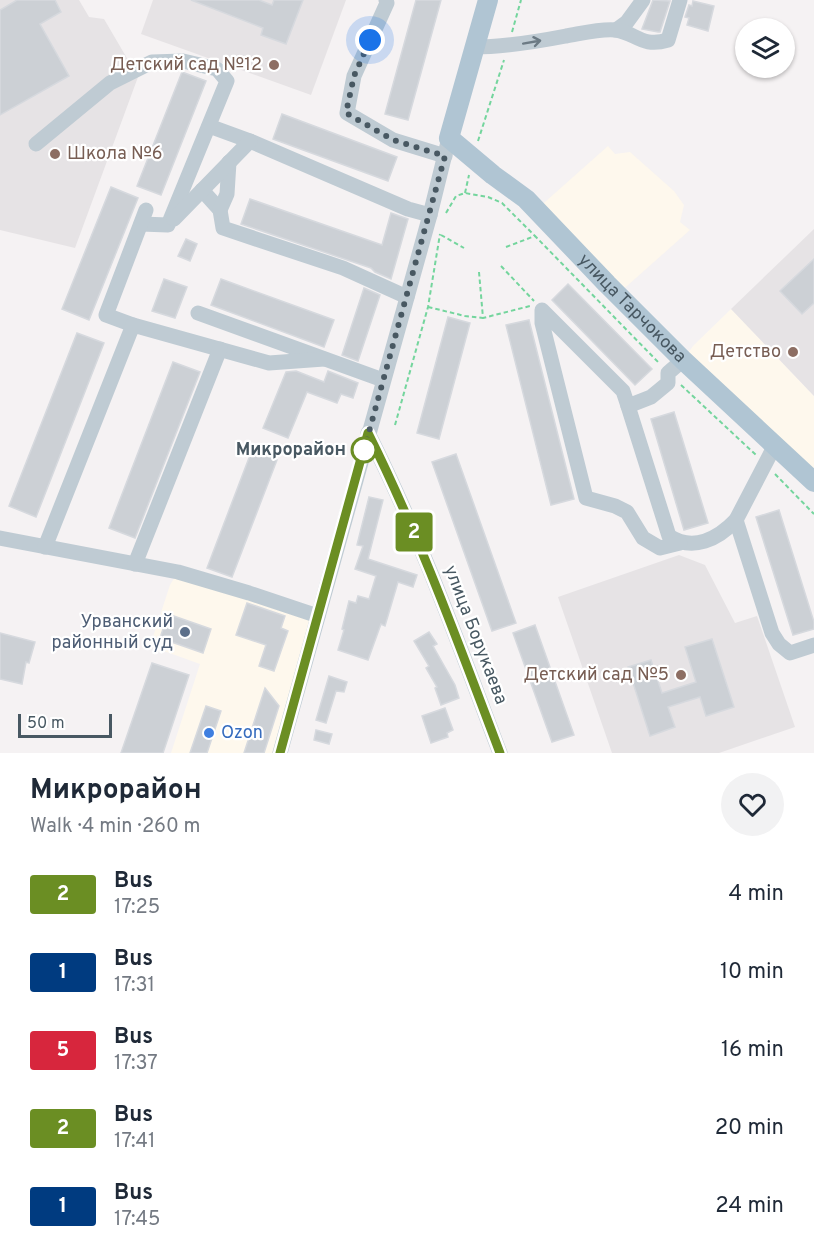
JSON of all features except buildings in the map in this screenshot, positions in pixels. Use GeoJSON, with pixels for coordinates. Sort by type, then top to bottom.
{"type":"FeatureCollection","features":[{"type":"Feature","properties":{"kind":"main road"},"geometry":{"type":"LineString","coordinates":[[447,147],[488,0]]}},
{"type":"Feature","properties":{"kind":"main road","name":"улица Тарчокова"},"geometry":{"type":"LineString","coordinates":[[447,147],[493,175],[526,199],[683,360],[814,482]]}},
{"type":"Feature","properties":{"kind":"street"},"geometry":{"type":"LineString","coordinates":[[280,753],[407,297],[437,215],[447,147],[393,140],[346,113],[354,76],[387,3],[386,0]]}},
{"type":"Feature","properties":{"kind":"street"},"geometry":{"type":"LineString","coordinates":[[616,30],[627,22],[643,0]]}},
{"type":"Feature","properties":{"kind":"street"},"geometry":{"type":"LineString","coordinates":[[474,47],[508,47],[616,30],[648,42],[658,43],[668,40],[680,0]]}},
{"type":"Feature","properties":{"kind":"street"},"geometry":{"type":"LineString","coordinates":[[36,144],[110,83],[152,62],[183,61],[217,69],[227,81],[168,225]]}},
{"type":"Feature","properties":{"kind":"street"},"geometry":{"type":"LineString","coordinates":[[209,126],[250,141],[408,209],[437,215]]}},
{"type":"Feature","properties":{"kind":"street"},"geometry":{"type":"LineString","coordinates":[[168,225],[250,141]]}},
{"type":"Feature","properties":{"kind":"street"},"geometry":{"type":"LineString","coordinates":[[220,210],[227,194],[229,162]]}},
{"type":"Feature","properties":{"kind":"street"},"geometry":{"type":"LineString","coordinates":[[202,190],[220,210],[223,228],[343,268],[407,297]]}},
{"type":"Feature","properties":{"kind":"street"},"geometry":{"type":"LineString","coordinates":[[168,225],[144,217],[106,315],[133,325],[269,363],[324,359]]}},
{"type":"Feature","properties":{"kind":"street"},"geometry":{"type":"LineString","coordinates":[[680,543],[669,536],[623,391],[542,310],[542,323],[586,498],[615,506],[627,512],[644,538],[660,548],[680,543],[706,542],[724,533],[736,520],[775,445]]}},
{"type":"Feature","properties":{"kind":"street"},"geometry":{"type":"LineString","coordinates":[[198,313],[383,380]]}},
{"type":"Feature","properties":{"kind":"street"},"geometry":{"type":"LineString","coordinates":[[45,547],[133,325]]}},
{"type":"Feature","properties":{"kind":"street"},"geometry":{"type":"LineString","coordinates":[[135,564],[220,349]]}},
{"type":"Feature","properties":{"kind":"street"},"geometry":{"type":"LineString","coordinates":[[628,406],[651,397],[668,382],[668,373],[683,360]]}},
{"type":"Feature","properties":{"kind":"street","name":"улица Борукаева"},"geometry":{"type":"LineString","coordinates":[[368,433],[404,508],[454,630],[500,753]]}},
{"type":"Feature","properties":{"kind":"street"},"geometry":{"type":"LineString","coordinates":[[736,520],[771,633],[790,653],[813,648]]}},
{"type":"Feature","properties":{"kind":"street"},"geometry":{"type":"LineString","coordinates":[[0,538],[178,572],[318,616]]}},
{"type":"Feature","properties":{"kind":"path"},"geometry":{"type":"LineString","coordinates":[[480,134],[521,0]]}},
{"type":"Feature","properties":{"kind":"path"},"geometry":{"type":"LineString","coordinates":[[437,215],[456,196],[465,193],[488,197],[502,203],[535,236]]}},
{"type":"Feature","properties":{"kind":"path"},"geometry":{"type":"LineString","coordinates":[[395,425],[428,307],[442,225]]}},
{"type":"Feature","properties":{"kind":"path"},"geometry":{"type":"LineString","coordinates":[[440,234],[464,248]]}},
{"type":"Feature","properties":{"kind":"path"},"geometry":{"type":"LineString","coordinates":[[428,307],[483,318],[537,304],[501,266]]}},
{"type":"Feature","properties":{"kind":"path"},"geometry":{"type":"LineString","coordinates":[[479,272],[483,318]]}},
{"type":"Feature","properties":{"kind":"shaded area","name":"Школа №6"},"geometry":{"type":"Polygon","coordinates":[[[0,0],[79,0],[89,17],[104,19],[138,77],[75,248],[0,230],[0,0]]]}},
{"type":"Feature","properties":{"kind":"shaded area","name":"Детский сад №12"},"geometry":{"type":"Polygon","coordinates":[[[153,0],[346,0],[311,95],[141,34],[153,0]]]}},
{"type":"Feature","properties":{"kind":"shaded area"},"geometry":{"type":"Polygon","coordinates":[[[608,146],[615,154],[630,152],[674,191],[684,205],[680,222],[690,230],[618,294],[537,209],[608,146]]]}},
{"type":"Feature","properties":{"kind":"shaded area","name":"Детство"},"geometry":{"type":"Polygon","coordinates":[[[814,229],[814,396],[731,309],[814,229]]]}},
{"type":"Feature","properties":{"kind":"shaded area"},"geometry":{"type":"Polygon","coordinates":[[[731,309],[814,396],[814,482],[683,360],[693,346],[731,309]]]}},
{"type":"Feature","properties":{"kind":"shaded area","name":"Детский сад №5"},"geometry":{"type":"Polygon","coordinates":[[[679,555],[705,565],[735,623],[757,616],[795,727],[719,753],[612,753],[558,597],[679,555]]]}},
{"type":"Feature","properties":{"kind":"shaded area"},"geometry":{"type":"Polygon","coordinates":[[[178,572],[318,616],[280,753],[171,753],[200,664],[150,646],[170,585],[178,572]]]}},
{"type":"Feature","properties":{"kind":"bus line","name":"2"},"geometry":{"type":"LineString","coordinates":[[280,753],[368,433],[404,508],[454,630],[500,753]]}},
{"type":"Feature","properties":{"kind":"place","name":"Детский сад №12"},"geometry":{"type":"Point","coordinates":[274,65]}},
{"type":"Feature","properties":{"kind":"place","name":"Школа №6"},"geometry":{"type":"Point","coordinates":[55,154]}},
{"type":"Feature","properties":{"kind":"place","name":"Детство"},"geometry":{"type":"Point","coordinates":[793,352]}},
{"type":"Feature","properties":{"kind":"place","name":"Микрорайон"},"geometry":{"type":"Point","coordinates":[364,450]}},
{"type":"Feature","properties":{"kind":"place","name":"Урванский районный суд"},"geometry":{"type":"Point","coordinates":[185,632]}},
{"type":"Feature","properties":{"kind":"place","name":"Детский сад №5"},"geometry":{"type":"Point","coordinates":[681,675]}},
{"type":"Feature","properties":{"kind":"place","name":"Ozon"},"geometry":{"type":"Point","coordinates":[209,733]}},
{"type":"Feature","properties":{"kind":"route"},"geometry":{"type":"LineString","coordinates":[[364,450],[445,156],[393,140],[346,113],[354,76],[370,40]]}}]}
